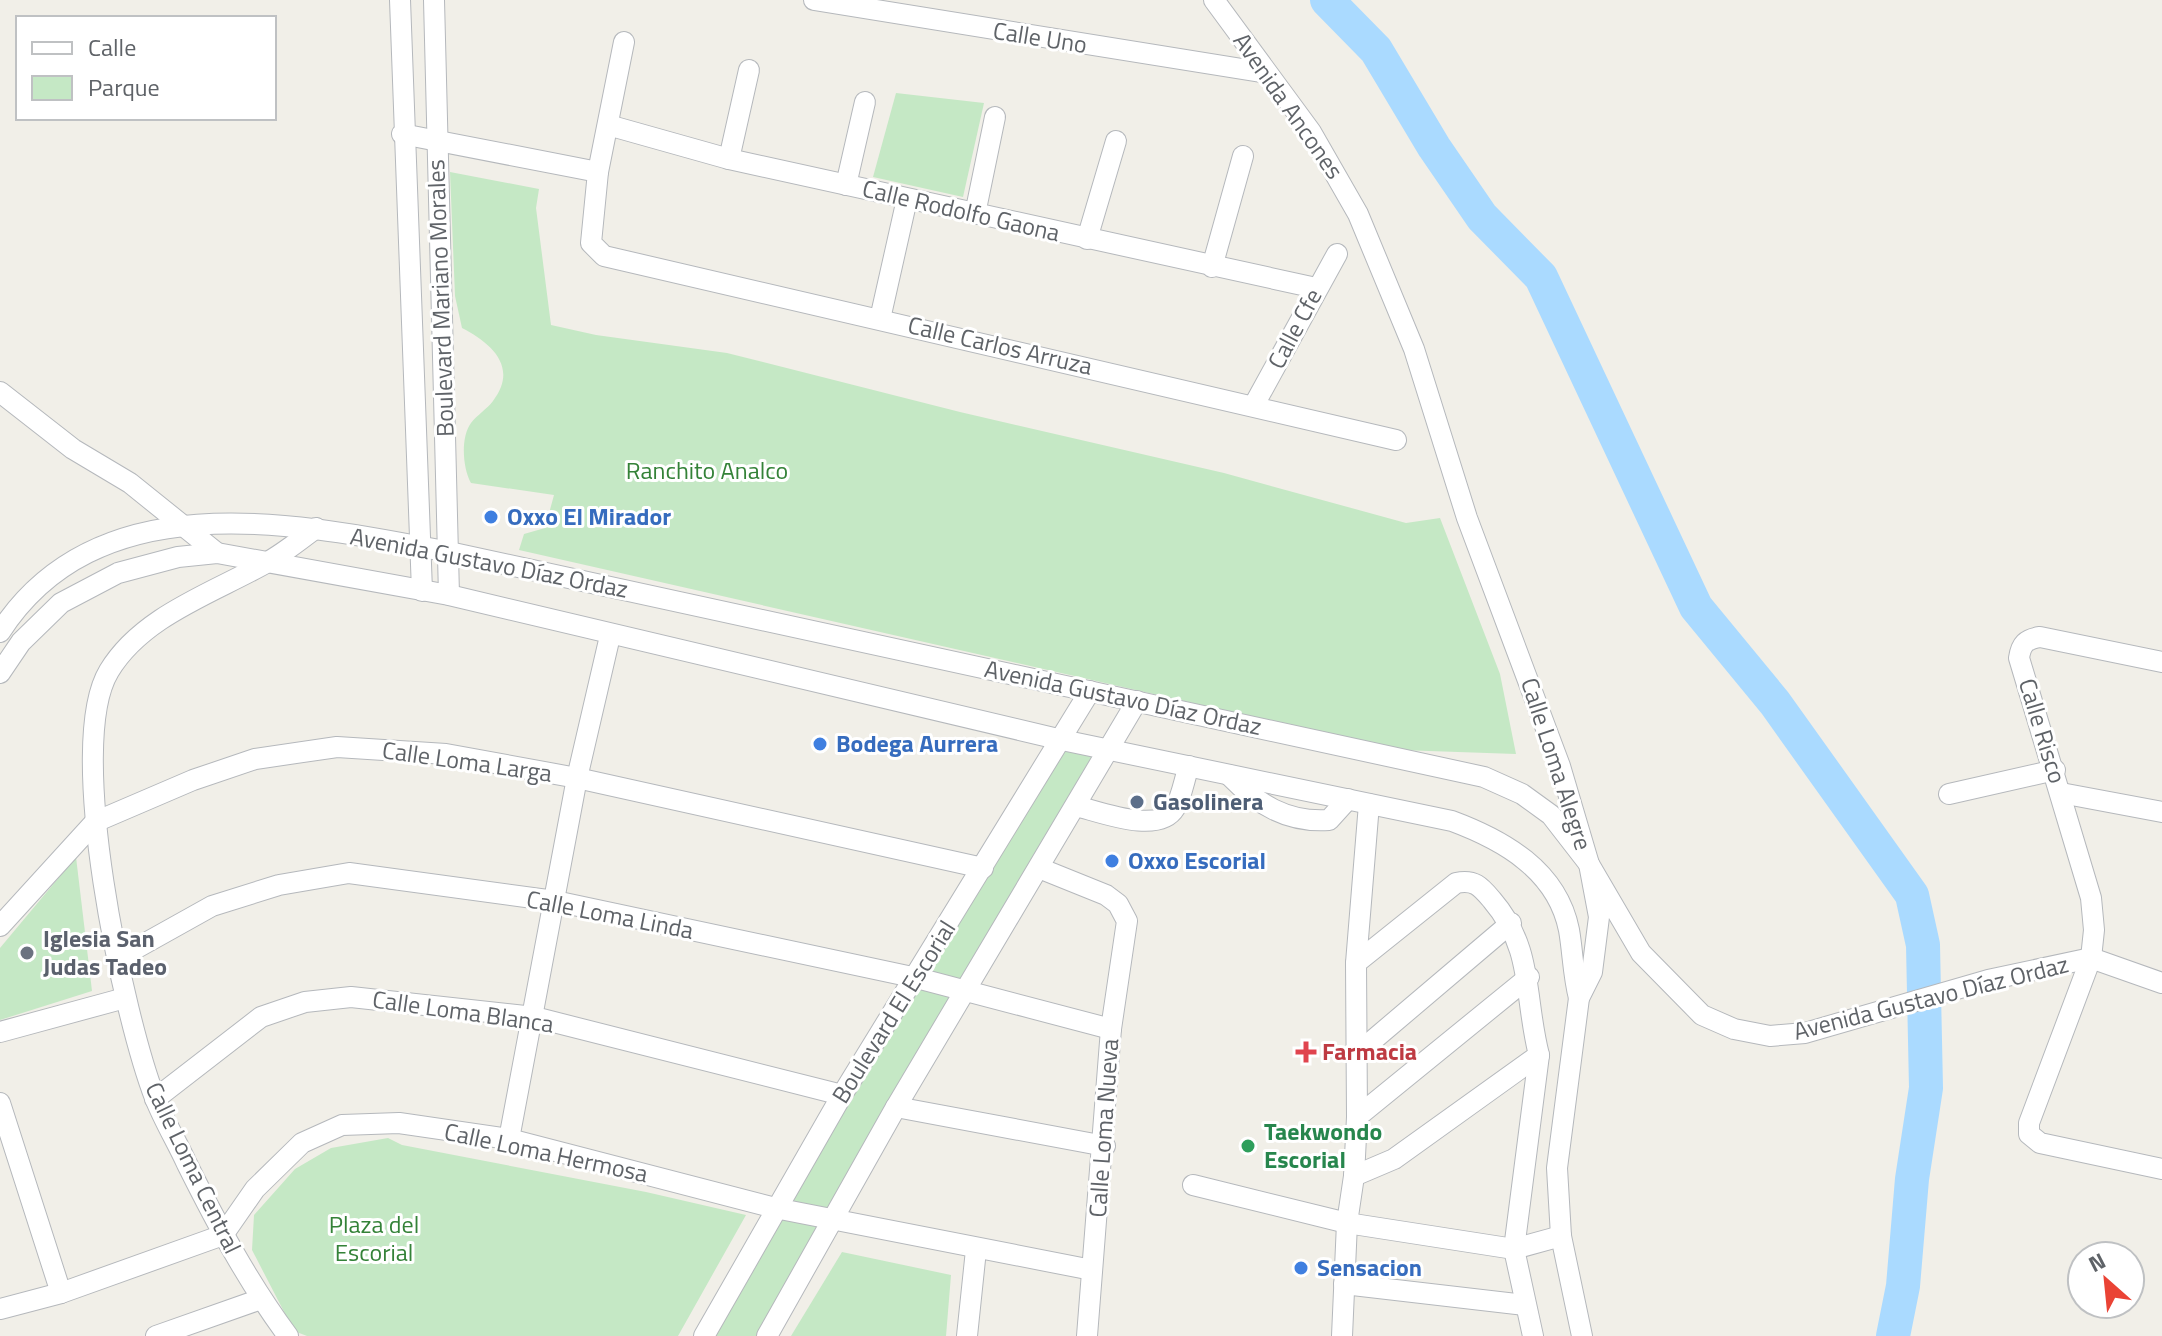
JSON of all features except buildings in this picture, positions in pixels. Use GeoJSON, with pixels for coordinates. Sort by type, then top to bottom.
{"type":"FeatureCollection","features":[{"type":"Feature","properties":{"kind":"street","name":"Boulevard Mariano Morales"},"geometry":{"type":"LineString","coordinates":[[400,0],[402,134],[422,591]]}},
{"type":"Feature","properties":{"kind":"street","name":"Boulevard Mariano Morales"},"geometry":{"type":"LineString","coordinates":[[434,0],[435,139],[449,595]]}},
{"type":"Feature","properties":{"kind":"street","name":"Calle Uno"},"geometry":{"type":"LineString","coordinates":[[814,0],[890,7],[1267,73]]}},
{"type":"Feature","properties":{"kind":"street","name":"Avenida Ancones"},"geometry":{"type":"LineString","coordinates":[[1214,0],[1311,132],[1358,214]]}},
{"type":"Feature","properties":{"kind":"street"},"geometry":{"type":"LineString","coordinates":[[402,134],[598,172],[624,42]]}},
{"type":"Feature","properties":{"kind":"street"},"geometry":{"type":"LineString","coordinates":[[729,159],[749,70]]}},
{"type":"Feature","properties":{"kind":"street"},"geometry":{"type":"LineString","coordinates":[[846,185],[865,102]]}},
{"type":"Feature","properties":{"kind":"street"},"geometry":{"type":"LineString","coordinates":[[975,214],[995,117]]}},
{"type":"Feature","properties":{"kind":"street","name":"Calle Rodolfo Gaona"},"geometry":{"type":"LineString","coordinates":[[608,125],[729,159],[1316,288]]}},
{"type":"Feature","properties":{"kind":"street"},"geometry":{"type":"LineString","coordinates":[[1087,239],[1116,141]]}},
{"type":"Feature","properties":{"kind":"street"},"geometry":{"type":"LineString","coordinates":[[1212,267],[1243,156]]}},
{"type":"Feature","properties":{"kind":"street","name":"Calle Carlos Arruza"},"geometry":{"type":"LineString","coordinates":[[598,172],[591,243],[604,256],[1396,440]]}},
{"type":"Feature","properties":{"kind":"street"},"geometry":{"type":"LineString","coordinates":[[880,319],[907,199]]}},
{"type":"Feature","properties":{"kind":"street","name":"Calle Loma Alegre"},"geometry":{"type":"LineString","coordinates":[[1358,214],[1414,349],[1467,518],[1560,766],[1589,864],[1599,917],[1592,972],[1579,998],[1557,1168],[1561,1236],[1582,1336]]}},
{"type":"Feature","properties":{"kind":"street","name":"Calle Cfe"},"geometry":{"type":"LineString","coordinates":[[1254,405],[1337,254]]}},
{"type":"Feature","properties":{"kind":"street"},"geometry":{"type":"LineString","coordinates":[[0,392],[73,449],[130,483],[217,553]]}},
{"type":"Feature","properties":{"kind":"street","name":"Avenida Gustavo Díaz Ordaz"},"geometry":{"type":"LineString","coordinates":[[0,632],[36,589],[77,560],[125,538],[183,523],[239,522],[316,528],[449,552],[1484,777],[1522,794],[1551,815],[1589,864],[1641,953],[1702,1015],[1734,1029],[1770,1036],[1805,1033],[1988,980],[2091,958],[2162,983]]}},
{"type":"Feature","properties":{"kind":"street","name":"Calle Loma Central"},"geometry":{"type":"LineString","coordinates":[[288,1336],[261,1299],[223,1235],[155,1099],[125,998],[95,822],[94,714],[107,673],[133,641],[178,610],[268,562],[316,528]]}},
{"type":"Feature","properties":{"kind":"street","name":"Avenida Gustavo Díaz Ordaz"},"geometry":{"type":"LineString","coordinates":[[0,673],[21,642],[61,603],[118,573],[178,557],[217,553],[449,595],[610,636],[1062,740],[1452,821],[1494,837],[1526,859],[1545,879],[1569,929],[1572,970],[1579,998]]}},
{"type":"Feature","properties":{"kind":"street"},"geometry":{"type":"LineString","coordinates":[[509,1139],[577,778],[610,636]]}},
{"type":"Feature","properties":{"kind":"street","name":"Calle Risco"},"geometry":{"type":"LineString","coordinates":[[2162,662],[2040,637],[2028,639],[2021,647],[2019,658],[2091,898],[2094,930],[2091,958],[2029,1123],[2029,1134],[2040,1143],[2162,1169]]}},
{"type":"Feature","properties":{"kind":"street","name":"Boulevard El Escorial"},"geometry":{"type":"LineString","coordinates":[[704,1336],[842,1095],[917,978],[1090,691]]}},
{"type":"Feature","properties":{"kind":"street","name":"Boulevard El Escorial"},"geometry":{"type":"LineString","coordinates":[[767,1336],[896,1107],[1137,701]]}},
{"type":"Feature","properties":{"kind":"street","name":"Calle Loma Larga"},"geometry":{"type":"LineString","coordinates":[[0,926],[95,822],[193,780],[255,759],[337,747],[446,754],[577,778],[983,868]]}},
{"type":"Feature","properties":{"kind":"street"},"geometry":{"type":"LineString","coordinates":[[1076,806],[1154,823],[1167,818],[1175,807],[1189,766]]}},
{"type":"Feature","properties":{"kind":"street"},"geometry":{"type":"LineString","coordinates":[[1949,794],[2055,770]]}},
{"type":"Feature","properties":{"kind":"street"},"geometry":{"type":"LineString","coordinates":[[1229,775],[1265,807],[1312,821],[1329,820],[1359,801]]}},
{"type":"Feature","properties":{"kind":"street"},"geometry":{"type":"LineString","coordinates":[[2061,793],[2162,812]]}},
{"type":"Feature","properties":{"kind":"street"},"geometry":{"type":"LineString","coordinates":[[1342,1336],[1347,1223],[1354,1176],[1357,1117],[1359,801]]}},
{"type":"Feature","properties":{"kind":"street","name":"Calle Loma Nueva"},"geometry":{"type":"LineString","coordinates":[[1039,868],[1106,895],[1118,904],[1127,921],[1111,1029],[1105,1146],[1087,1336]]}},
{"type":"Feature","properties":{"kind":"street","name":"Calle Loma Linda"},"geometry":{"type":"LineString","coordinates":[[117,959],[212,906],[279,885],[349,873],[555,901],[917,978],[1111,1029]]}},
{"type":"Feature","properties":{"kind":"street"},"geometry":{"type":"LineString","coordinates":[[1356,963],[1456,883],[1468,880],[1480,885],[1511,923],[1529,977],[1531,1024],[1539,1055],[1514,1249],[1533,1336]]}},
{"type":"Feature","properties":{"kind":"street"},"geometry":{"type":"LineString","coordinates":[[1359,1052],[1511,923]]}},
{"type":"Feature","properties":{"kind":"street"},"geometry":{"type":"LineString","coordinates":[[1357,1117],[1529,977]]}},
{"type":"Feature","properties":{"kind":"street","name":"Calle Loma Blanca"},"geometry":{"type":"LineString","coordinates":[[155,1099],[261,1017],[305,1002],[351,997],[534,1017],[842,1095]]}},
{"type":"Feature","properties":{"kind":"street"},"geometry":{"type":"LineString","coordinates":[[0,1032],[125,998]]}},
{"type":"Feature","properties":{"kind":"street"},"geometry":{"type":"LineString","coordinates":[[1354,1176],[1394,1159],[1539,1055]]}},
{"type":"Feature","properties":{"kind":"street"},"geometry":{"type":"LineString","coordinates":[[0,1103],[61,1293]]}},
{"type":"Feature","properties":{"kind":"street"},"geometry":{"type":"LineString","coordinates":[[896,1107],[1105,1146]]}},
{"type":"Feature","properties":{"kind":"street","name":"Calle Loma Hermosa"},"geometry":{"type":"LineString","coordinates":[[223,1235],[255,1189],[302,1143],[342,1125],[399,1123],[509,1139],[775,1208],[976,1250],[1092,1270]]}},
{"type":"Feature","properties":{"kind":"street"},"geometry":{"type":"LineString","coordinates":[[1193,1185],[1347,1223],[1514,1249],[1561,1236]]}},
{"type":"Feature","properties":{"kind":"street"},"geometry":{"type":"LineString","coordinates":[[0,1309],[61,1293],[223,1235]]}},
{"type":"Feature","properties":{"kind":"street"},"geometry":{"type":"LineString","coordinates":[[967,1336],[976,1250]]}},
{"type":"Feature","properties":{"kind":"street"},"geometry":{"type":"LineString","coordinates":[[1344,1284],[1525,1305]]}},
{"type":"Feature","properties":{"kind":"street"},"geometry":{"type":"LineString","coordinates":[[156,1336],[261,1299]]}},
{"type":"Feature","properties":{"kind":"green space"},"geometry":{"type":"Polygon","coordinates":[[[896,93],[984,103],[963,197],[873,177],[896,93]]]}},
{"type":"Feature","properties":{"kind":"green space","name":"Ranchito Analco"},"geometry":{"type":"Polygon","coordinates":[[[450,172],[539,189],[536,208],[551,325],[596,335],[727,353],[960,412],[1224,473],[1406,523],[1440,518],[1500,674],[1516,754],[1400,750],[519,550],[524,534],[545,528],[554,495],[471,483],[468,477],[465,437],[473,420],[493,401],[503,377],[498,357],[483,341],[462,328],[455,296],[450,172]]]}},
{"type":"Feature","properties":{"kind":"green space"},"geometry":{"type":"Polygon","coordinates":[[[1063,743],[1106,751],[963,989],[920,978],[1063,743]]]}},
{"type":"Feature","properties":{"kind":"green space"},"geometry":{"type":"Polygon","coordinates":[[[76,857],[92,991],[0,1020],[0,948],[76,857]]]}},
{"type":"Feature","properties":{"kind":"green space"},"geometry":{"type":"Polygon","coordinates":[[[917,980],[965,992],[831,1217],[777,1207],[917,980]]]}},
{"type":"Feature","properties":{"kind":"green space","name":"Plaza del Escorial"},"geometry":{"type":"Polygon","coordinates":[[[388,1138],[402,1145],[646,1192],[746,1215],[678,1336],[307,1336],[294,1331],[252,1250],[254,1215],[295,1169],[331,1148],[388,1138]]]}},
{"type":"Feature","properties":{"kind":"green space"},"geometry":{"type":"Polygon","coordinates":[[[776,1210],[830,1221],[766,1336],[705,1336],[776,1210]]]}},
{"type":"Feature","properties":{"kind":"green space"},"geometry":{"type":"Polygon","coordinates":[[[842,1252],[951,1275],[946,1336],[791,1336],[842,1252]]]}},
{"type":"Feature","properties":{"kind":"waterway"},"geometry":{"type":"LineString","coordinates":[[1327,0],[1376,50],[1434,147],[1482,217],[1541,277],[1696,607],[1775,703],[1912,895],[1923,945],[1926,1088],[1912,1179],[1903,1286],[1893,1336]]}},
{"type":"Feature","properties":{"kind":"place","name":"Oxxo El Mirador"},"geometry":{"type":"Point","coordinates":[491,517]}},
{"type":"Feature","properties":{"kind":"place","name":"Bodega Aurrera"},"geometry":{"type":"Point","coordinates":[820,744]}},
{"type":"Feature","properties":{"kind":"place","name":"Gasolinera"},"geometry":{"type":"Point","coordinates":[1137,802]}},
{"type":"Feature","properties":{"kind":"place","name":"Oxxo Escorial"},"geometry":{"type":"Point","coordinates":[1112,861]}},
{"type":"Feature","properties":{"kind":"place","name":"Iglesia San Judas Tadeo"},"geometry":{"type":"Point","coordinates":[27,953]}},
{"type":"Feature","properties":{"kind":"place","name":"Farmacia"},"geometry":{"type":"Point","coordinates":[1306,1052]}},
{"type":"Feature","properties":{"kind":"place","name":"Taekwondo Escorial"},"geometry":{"type":"Point","coordinates":[1248,1146]}},
{"type":"Feature","properties":{"kind":"place","name":"Sensacion"},"geometry":{"type":"Point","coordinates":[1301,1268]}}]}
